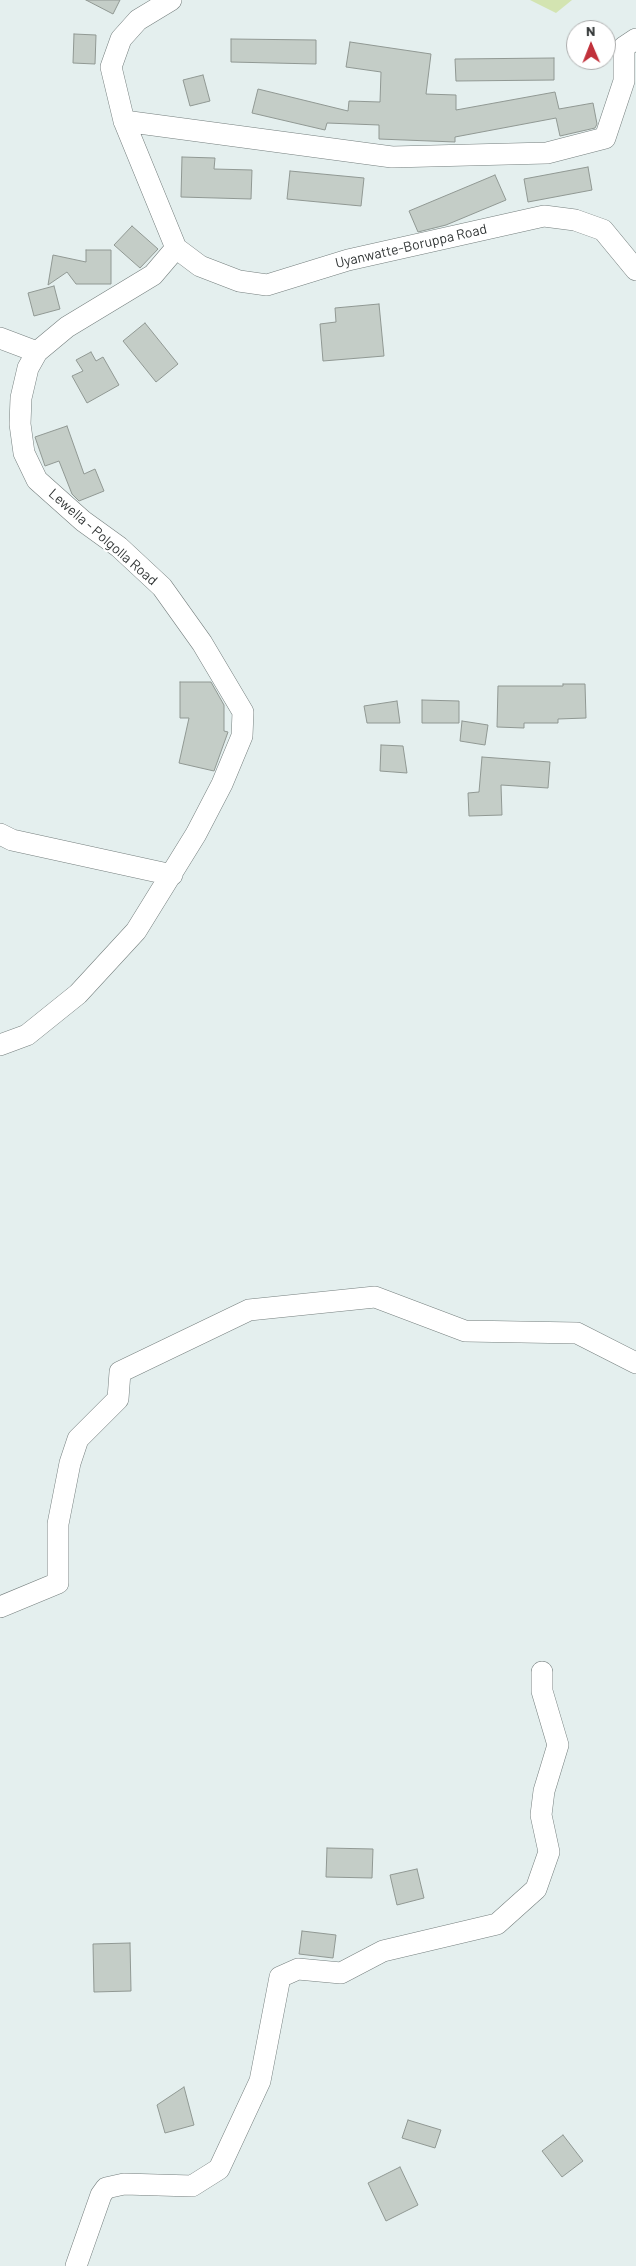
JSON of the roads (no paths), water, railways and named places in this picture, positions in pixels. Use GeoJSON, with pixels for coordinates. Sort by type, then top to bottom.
{"type":"FeatureCollection","features":[{"type":"Feature","properties":{"kind":"street"},"geometry":{"type":"LineString","coordinates":[[170,0],[138,20],[121,39],[111,67],[124,121],[176,248]]}},
{"type":"Feature","properties":{"kind":"street"},"geometry":{"type":"LineString","coordinates":[[124,121],[392,157],[547,153],[605,138],[624,81],[624,47],[636,38]]}},
{"type":"Feature","properties":{"kind":"street","name":"Uyanwatte-Boruppa Road"},"geometry":{"type":"LineString","coordinates":[[176,248],[200,266],[240,281],[267,284],[348,260],[544,216],[576,220],[603,230],[636,270]]}},
{"type":"Feature","properties":{"kind":"street","name":"Lewella - Polgolla Road"},"geometry":{"type":"LineString","coordinates":[[0,1045],[27,1035],[78,994],[136,931],[172,875],[222,784],[242,736],[243,712],[202,643],[162,587],[120,547],[83,522],[37,480],[24,453],[20,424],[21,398],[28,368],[37,352],[67,327],[153,275],[176,248]]}},
{"type":"Feature","properties":{"kind":"street"},"geometry":{"type":"LineString","coordinates":[[0,338],[37,352]]}},
{"type":"Feature","properties":{"kind":"street"},"geometry":{"type":"LineString","coordinates":[[0,834],[12,840],[172,875]]}},
{"type":"Feature","properties":{"kind":"street"},"geometry":{"type":"LineString","coordinates":[[0,1607],[58,1583],[58,1524],[70,1463],[78,1439],[118,1399],[120,1372],[249,1310],[375,1297],[465,1331],[577,1333],[636,1363]]}},
{"type":"Feature","properties":{"kind":"street"},"geometry":{"type":"LineString","coordinates":[[76,2266],[101,2195],[106,2188],[124,2184],[192,2186],[219,2169],[260,2081],[280,1977],[298,1969],[341,1974],[383,1951],[497,1924],[536,1889],[548,1852],[541,1815],[544,1791],[558,1745],[542,1691],[542,1672]]}}]}
